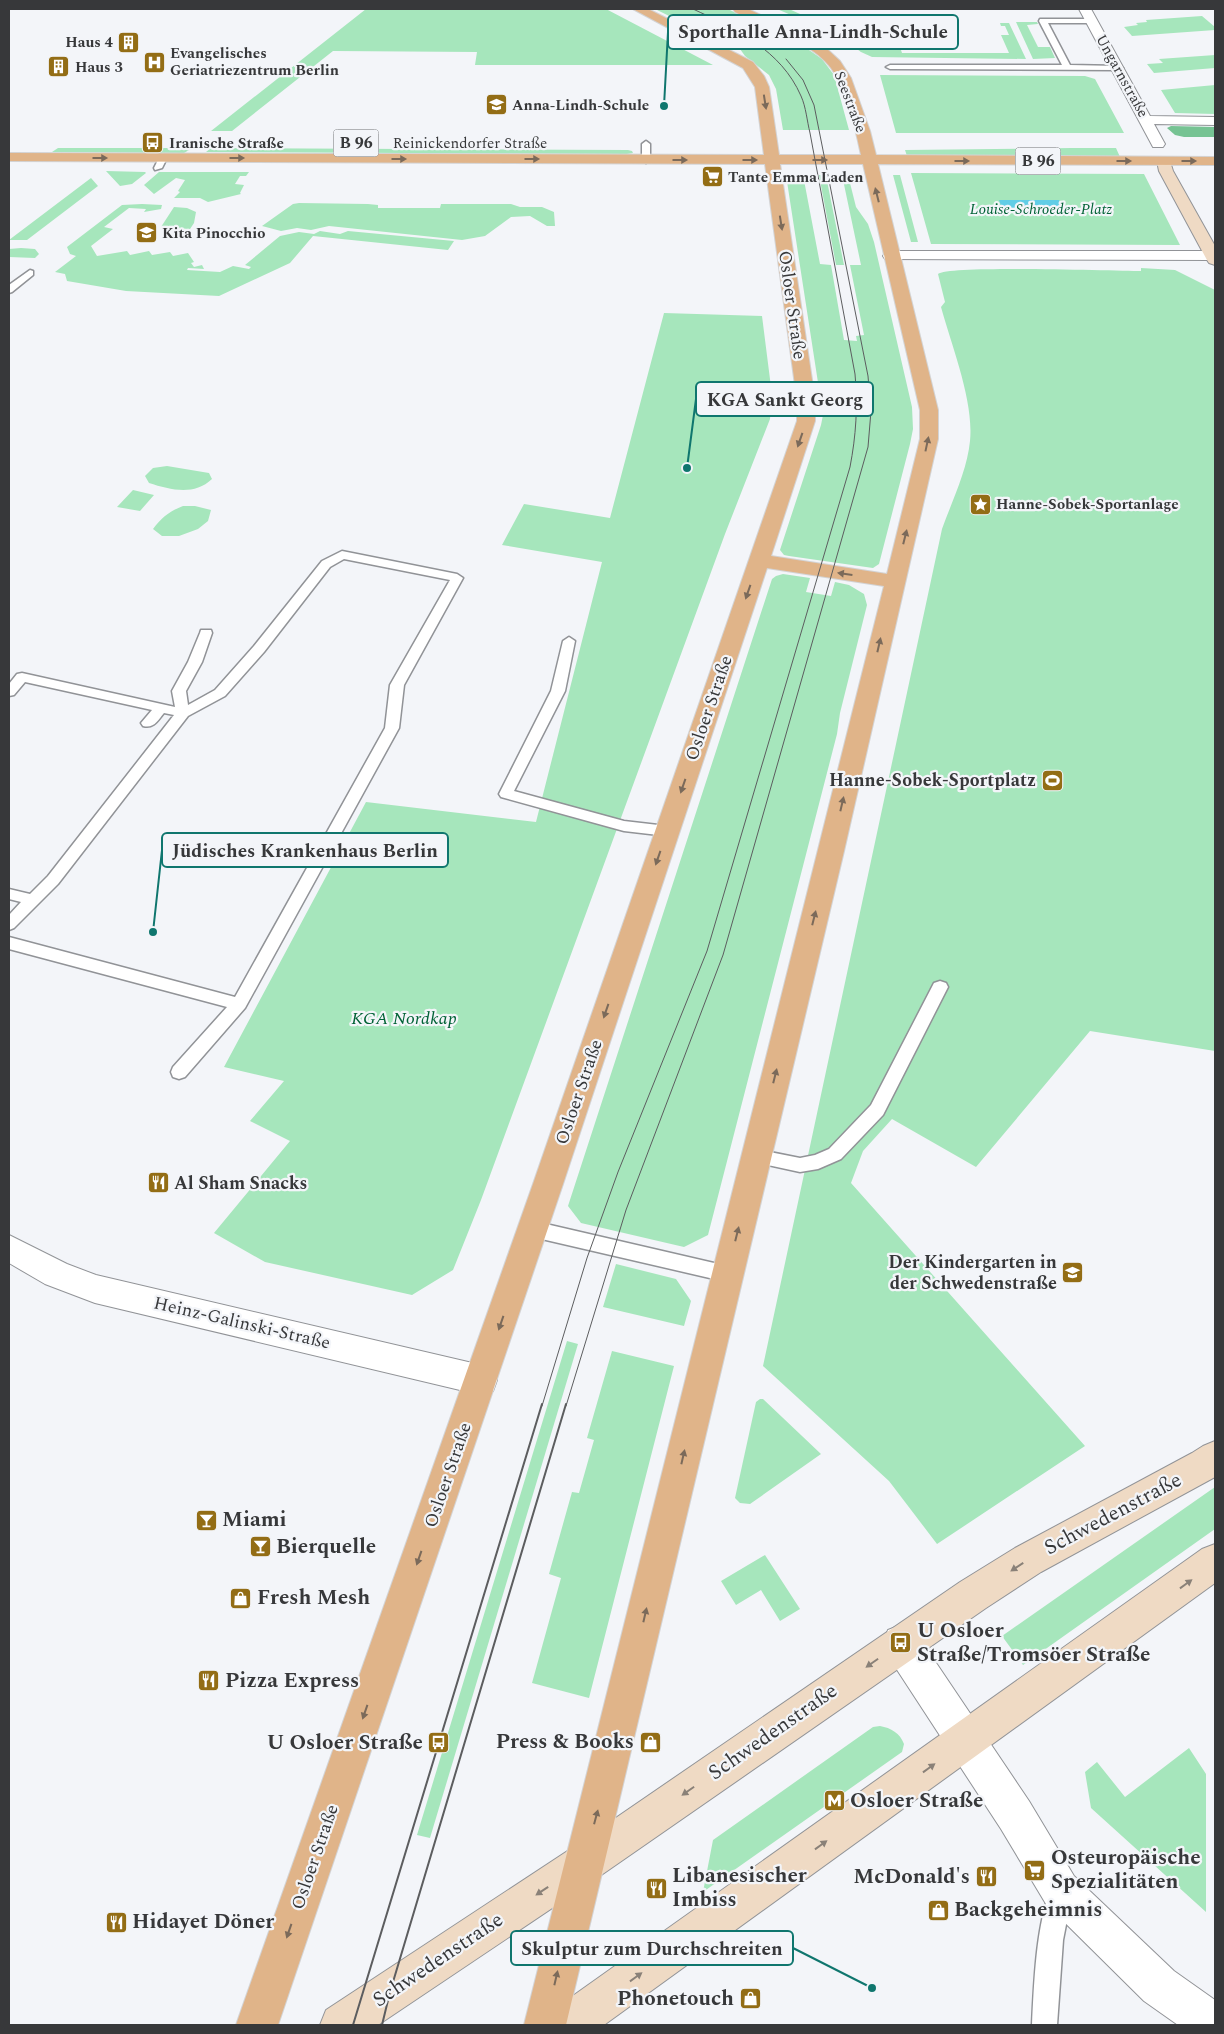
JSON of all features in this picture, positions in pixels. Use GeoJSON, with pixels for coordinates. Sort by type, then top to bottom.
{"type":"FeatureCollection","features":[{"type":"Feature","properties":{"kind":"main road"},"geometry":{"type":"LineString","coordinates":[[639,9],[748,65],[757,76],[762,87],[767,149]]}},
{"type":"Feature","properties":{"kind":"main road","name":"Seestraße"},"geometry":{"type":"LineString","coordinates":[[739,9],[805,41],[821,51],[835,64],[844,78],[866,144],[869,160]]}},
{"type":"Feature","properties":{"kind":"main road"},"geometry":{"type":"LineString","coordinates":[[9,143],[144,143]]}},
{"type":"Feature","properties":{"kind":"main road"},"geometry":{"type":"LineString","coordinates":[[36,157],[44,143]]}},
{"type":"Feature","properties":{"kind":"main road"},"geometry":{"type":"LineString","coordinates":[[630,144],[651,144]]}},
{"type":"Feature","properties":{"kind":"main road","name":"Reinickendorfer Straße"},"geometry":{"type":"LineString","coordinates":[[9,157],[160,163],[646,160],[767,149],[787,144]]}},
{"type":"Feature","properties":{"kind":"main road"},"geometry":{"type":"LineString","coordinates":[[848,144],[883,145]]}},
{"type":"Feature","properties":{"kind":"main road"},"geometry":{"type":"LineString","coordinates":[[1141,144],[1166,144],[1164,161],[1166,171],[1213,258]]}},
{"type":"Feature","properties":{"kind":"main road","name":"B 96"},"geometry":{"type":"LineString","coordinates":[[767,149],[869,160],[1215,161]]}},
{"type":"Feature","properties":{"kind":"main road","name":"Osloer Straße"},"geometry":{"type":"LineString","coordinates":[[257,2025],[481,1380],[803,431],[807,410],[767,149]]}},
{"type":"Feature","properties":{"kind":"main road"},"geometry":{"type":"LineString","coordinates":[[545,2025],[929,439],[929,410],[869,160]]}},
{"type":"Feature","properties":{"kind":"main road"},"geometry":{"type":"LineString","coordinates":[[758,561],[894,582]]}},
{"type":"Feature","properties":{"kind":"main road","name":"Schwedenstraße"},"geometry":{"type":"LineString","coordinates":[[341,2025],[583,1864],[901,1643],[1028,1560],[1204,1465],[1215,1457]]}},
{"type":"Feature","properties":{"kind":"main road"},"geometry":{"type":"LineString","coordinates":[[568,2025],[1215,1562]]}},
{"type":"Feature","properties":{"kind":"street","name":"Ungarnstraße"},"geometry":{"type":"LineString","coordinates":[[1085,9],[1147,120],[1166,144]]}},
{"type":"Feature","properties":{"kind":"street"},"geometry":{"type":"LineString","coordinates":[[1147,120],[1215,121]]}},
{"type":"Feature","properties":{"kind":"street"},"geometry":{"type":"LineString","coordinates":[[891,256],[1213,258]]}},
{"type":"Feature","properties":{"kind":"street","name":"Heinz-Galinski-Straße"},"geometry":{"type":"LineString","coordinates":[[9,1248],[56,1274],[95,1289],[481,1380]]}},
{"type":"Feature","properties":{"kind":"street"},"geometry":{"type":"LineString","coordinates":[[901,1643],[967,1740],[1060,1890],[1159,1986],[1214,2025]]}},
{"type":"Feature","properties":{"kind":"lane"},"geometry":{"type":"LineString","coordinates":[[1067,68],[1043,21],[1092,21]]}},
{"type":"Feature","properties":{"kind":"lane"},"geometry":{"type":"LineString","coordinates":[[890,67],[1119,68]]}},
{"type":"Feature","properties":{"kind":"lane"},"geometry":{"type":"LineString","coordinates":[[646,160],[651,144]]}},
{"type":"Feature","properties":{"kind":"lane"},"geometry":{"type":"LineString","coordinates":[[9,290],[30,273]]}},
{"type":"Feature","properties":{"kind":"lane"},"geometry":{"type":"LineString","coordinates":[[9,924],[53,880],[182,713],[220,694],[326,564],[342,556],[457,578],[397,685],[392,728],[239,1004],[178,1072]]}},
{"type":"Feature","properties":{"kind":"lane"},"geometry":{"type":"LineString","coordinates":[[182,713],[179,691],[196,662],[206,633]]}},
{"type":"Feature","properties":{"kind":"lane"},"geometry":{"type":"LineString","coordinates":[[570,641],[558,691],[506,794],[624,826],[667,831]]}},
{"type":"Feature","properties":{"kind":"lane"},"geometry":{"type":"LineString","coordinates":[[9,692],[22,677],[182,713]]}},
{"type":"Feature","properties":{"kind":"lane"},"geometry":{"type":"LineString","coordinates":[[148,723],[161,708]]}},
{"type":"Feature","properties":{"kind":"lane"},"geometry":{"type":"LineString","coordinates":[[37,897],[42,874]]}},
{"type":"Feature","properties":{"kind":"lane"},"geometry":{"type":"LineString","coordinates":[[9,894],[37,897]]}},
{"type":"Feature","properties":{"kind":"lane"},"geometry":{"type":"LineString","coordinates":[[9,944],[239,1004]]}},
{"type":"Feature","properties":{"kind":"lane"},"geometry":{"type":"LineString","coordinates":[[755,1156],[800,1165],[818,1162],[835,1154],[877,1110],[940,987]]}},
{"type":"Feature","properties":{"kind":"lane"},"geometry":{"type":"LineString","coordinates":[[532,1229],[727,1274]]}},
{"type":"Feature","properties":{"kind":"lane"},"geometry":{"type":"LineString","coordinates":[[1044,2025],[1051,1940],[1060,1890]]}},
{"type":"Feature","properties":{"kind":"green space"},"geometry":{"type":"Polygon","coordinates":[[[366,9],[606,9],[713,65],[475,65],[477,52],[333,51],[232,131],[211,131],[366,9]]]}},
{"type":"Feature","properties":{"kind":"green space"},"geometry":{"type":"Polygon","coordinates":[[[655,9],[728,9],[809,50],[822,59],[834,75],[849,130],[783,130],[776,89],[769,75],[745,56],[740,49],[655,9]]]}},
{"type":"Feature","properties":{"kind":"green space"},"geometry":{"type":"Polygon","coordinates":[[[777,9],[789,9],[831,28],[838,29],[840,36],[777,9]]]}},
{"type":"Feature","properties":{"kind":"green space"},"geometry":{"type":"Polygon","coordinates":[[[1202,16],[1215,27],[1215,30],[1132,36],[1124,27],[1138,25],[1136,23],[1147,22],[1146,20],[1202,16]]]}},
{"type":"Feature","properties":{"kind":"green space"},"geometry":{"type":"Polygon","coordinates":[[[870,22],[874,35],[896,35],[902,53],[1009,53],[1001,35],[1009,35],[1005,26],[1001,26],[1000,23],[1009,23],[1026,59],[872,57],[847,42],[849,40],[845,25],[870,22]]]}},
{"type":"Feature","properties":{"kind":"green space"},"geometry":{"type":"Polygon","coordinates":[[[1016,22],[1037,22],[1038,24],[1027,25],[1038,47],[1050,47],[1055,58],[1033,59],[1016,22]]]}},
{"type":"Feature","properties":{"kind":"green space"},"geometry":{"type":"Polygon","coordinates":[[[1215,55],[1215,68],[1154,73],[1147,64],[1163,63],[1159,59],[1215,55]]]}},
{"type":"Feature","properties":{"kind":"green space"},"geometry":{"type":"Polygon","coordinates":[[[880,75],[1085,76],[1095,79],[1124,133],[896,133],[880,75]]]}},
{"type":"Feature","properties":{"kind":"green space"},"geometry":{"type":"Polygon","coordinates":[[[1215,85],[1215,114],[1175,113],[1161,90],[1215,85]]]}},
{"type":"Feature","properties":{"kind":"green space"},"geometry":{"type":"Polygon","coordinates":[[[1171,126],[1215,127],[1215,137],[1184,137],[1175,135],[1167,128],[1171,126]]]}},
{"type":"Feature","properties":{"kind":"green space"},"geometry":{"type":"Polygon","coordinates":[[[58,148],[186,148],[189,150],[184,153],[52,152],[58,148]]]}},
{"type":"Feature","properties":{"kind":"green space"},"geometry":{"type":"Polygon","coordinates":[[[211,148],[628,150],[633,153],[206,152],[211,148]]]}},
{"type":"Feature","properties":{"kind":"green space"},"geometry":{"type":"Polygon","coordinates":[[[1116,148],[1120,157],[907,156],[905,150],[1116,148]]]}},
{"type":"Feature","properties":{"kind":"green space"},"geometry":{"type":"Polygon","coordinates":[[[106,171],[146,173],[132,184],[120,186],[106,171]]]}},
{"type":"Feature","properties":{"kind":"green space"},"geometry":{"type":"Polygon","coordinates":[[[159,172],[249,172],[246,176],[240,176],[235,184],[244,185],[241,194],[208,202],[200,198],[174,198],[180,192],[178,191],[185,180],[176,178],[154,194],[144,185],[159,172]]]}},
{"type":"Feature","properties":{"kind":"green space","name":"Louise-Schroeder-Platz"},"geometry":{"type":"Polygon","coordinates":[[[911,173],[1144,174],[1180,245],[931,244],[911,173]]]}},
{"type":"Feature","properties":{"kind":"green space"},"geometry":{"type":"Polygon","coordinates":[[[786,175],[803,175],[820,264],[831,265],[844,340],[857,341],[856,336],[864,335],[850,265],[861,265],[842,175],[848,175],[856,207],[868,224],[874,242],[912,407],[913,429],[910,444],[879,564],[873,568],[789,556],[784,555],[780,550],[823,415],[786,175]]]}},
{"type":"Feature","properties":{"kind":"green space"},"geometry":{"type":"Polygon","coordinates":[[[819,175],[826,176],[844,265],[836,265],[819,175]]]}},
{"type":"Feature","properties":{"kind":"green space"},"geometry":{"type":"Polygon","coordinates":[[[893,175],[900,175],[918,242],[911,242],[893,175]]]}},
{"type":"Feature","properties":{"kind":"green space"},"geometry":{"type":"Polygon","coordinates":[[[91,178],[98,186],[27,240],[9,240],[91,178]]]}},
{"type":"Feature","properties":{"kind":"green space"},"geometry":{"type":"Polygon","coordinates":[[[293,204],[368,204],[378,205],[378,208],[440,208],[441,204],[511,204],[520,207],[542,207],[554,212],[555,226],[547,226],[530,216],[511,217],[485,236],[462,240],[329,226],[311,230],[297,228],[281,231],[262,226],[293,204]]]}},
{"type":"Feature","properties":{"kind":"green space"},"geometry":{"type":"Polygon","coordinates":[[[122,205],[162,205],[161,209],[144,212],[146,209],[129,208],[104,227],[113,229],[91,246],[97,256],[127,251],[130,255],[149,251],[152,255],[170,252],[173,256],[188,253],[194,262],[191,263],[194,267],[202,265],[204,269],[188,268],[187,270],[220,272],[233,266],[249,269],[251,267],[245,265],[280,236],[299,232],[314,234],[320,231],[340,234],[348,231],[454,241],[448,250],[313,236],[290,263],[219,296],[126,291],[67,281],[65,274],[55,272],[76,256],[70,254],[67,247],[122,205]]]}},
{"type":"Feature","properties":{"kind":"green space"},"geometry":{"type":"Polygon","coordinates":[[[174,207],[187,208],[196,212],[194,223],[190,229],[161,227],[174,207]]]}},
{"type":"Feature","properties":{"kind":"green space"},"geometry":{"type":"Polygon","coordinates":[[[9,249],[35,249],[39,254],[35,258],[9,257],[9,249]]]}},
{"type":"Feature","properties":{"kind":"green space","name":"Hanne-Sobek-Sportplatz"},"geometry":{"type":"Polygon","coordinates":[[[1141,268],[1175,270],[1215,290],[1215,1051],[1090,1031],[976,1167],[892,1119],[863,1151],[851,1183],[1085,1446],[937,1544],[889,1481],[763,1366],[942,529],[962,475],[970,441],[969,409],[961,374],[941,307],[945,302],[938,274],[949,271],[971,270],[1141,271],[1141,268]]]}},
{"type":"Feature","properties":{"kind":"green space","name":"KGA Nordkap"},"geometry":{"type":"Polygon","coordinates":[[[664,313],[762,316],[772,395],[770,419],[725,534],[481,1200],[453,1270],[412,1295],[265,1262],[214,1233],[290,1141],[250,1121],[284,1081],[224,1067],[366,802],[536,822],[602,562],[502,545],[524,504],[610,518],[664,313]]]}},
{"type":"Feature","properties":{"kind":"green space"},"geometry":{"type":"Polygon","coordinates":[[[167,466],[209,473],[212,479],[198,488],[190,490],[166,488],[149,483],[145,476],[153,468],[167,466]]]}},
{"type":"Feature","properties":{"kind":"green space"},"geometry":{"type":"Polygon","coordinates":[[[133,490],[154,495],[140,511],[117,507],[133,490]]]}},
{"type":"Feature","properties":{"kind":"green space"},"geometry":{"type":"Polygon","coordinates":[[[183,506],[195,506],[211,510],[208,521],[198,529],[179,536],[162,536],[153,529],[166,515],[183,506]]]}},
{"type":"Feature","properties":{"kind":"green space"},"geometry":{"type":"Polygon","coordinates":[[[783,574],[810,578],[806,592],[831,596],[835,582],[849,585],[864,594],[867,605],[840,713],[837,734],[708,1235],[684,1247],[581,1223],[568,1206],[772,579],[783,574]]]}},
{"type":"Feature","properties":{"kind":"green space"},"geometry":{"type":"Polygon","coordinates":[[[616,1264],[676,1279],[691,1301],[684,1326],[603,1307],[616,1264]]]}},
{"type":"Feature","properties":{"kind":"green space"},"geometry":{"type":"Polygon","coordinates":[[[567,1341],[578,1344],[430,1838],[417,1835],[567,1341]]]}},
{"type":"Feature","properties":{"kind":"green space"},"geometry":{"type":"Polygon","coordinates":[[[612,1351],[674,1366],[589,1698],[532,1683],[561,1578],[549,1574],[572,1492],[579,1493],[594,1440],[587,1438],[612,1351]]]}},
{"type":"Feature","properties":{"kind":"green space"},"geometry":{"type":"Polygon","coordinates":[[[763,1399],[821,1454],[750,1504],[740,1503],[735,1498],[756,1402],[763,1399]]]}},
{"type":"Feature","properties":{"kind":"green space"},"geometry":{"type":"Polygon","coordinates":[[[1215,1487],[1215,1529],[1023,1665],[1002,1636],[1215,1487]]]}},
{"type":"Feature","properties":{"kind":"green space"},"geometry":{"type":"Polygon","coordinates":[[[765,1555],[800,1609],[780,1621],[761,1590],[736,1605],[721,1581],[765,1555]]]}},
{"type":"Feature","properties":{"kind":"green space"},"geometry":{"type":"Polygon","coordinates":[[[880,1726],[898,1734],[904,1744],[902,1752],[703,1892],[713,1840],[873,1727],[880,1726]]]}},
{"type":"Feature","properties":{"kind":"green space"},"geometry":{"type":"Polygon","coordinates":[[[1189,1748],[1206,1774],[1206,1912],[1091,1808],[1085,1772],[1097,1762],[1125,1797],[1189,1748]]]}},
{"type":"Feature","properties":{"kind":"water"},"geometry":{"type":"Polygon","coordinates":[[[999,200],[1059,200],[1064,212],[1003,211],[999,200]]]}},
{"type":"Feature","properties":{"kind":"tram line"},"geometry":{"type":"LineString","coordinates":[[542,1406],[587,1258],[618,1172],[707,951],[850,467],[854,444],[855,374],[803,100],[782,66],[756,43],[741,33],[693,9]]}},
{"type":"Feature","properties":{"kind":"tram line"},"geometry":{"type":"LineString","coordinates":[[566,1406],[626,1210],[723,955],[868,447],[871,411],[868,376],[814,105],[803,80],[786,59]]}},
{"type":"Feature","properties":{"kind":"tram line"},"geometry":{"type":"LineString","coordinates":[[353,2025],[542,1404]]}},
{"type":"Feature","properties":{"kind":"tram line"},"geometry":{"type":"LineString","coordinates":[[382,2025],[390,1992],[566,1404]]}},
{"type":"Feature","properties":{"kind":"place","name":"Haus 4"},"geometry":{"type":"Point","coordinates":[129,42]}},
{"type":"Feature","properties":{"kind":"place","name":"Evangelisches Geriatriezentrum Berlin"},"geometry":{"type":"Point","coordinates":[154,62]}},
{"type":"Feature","properties":{"kind":"place","name":"Haus 3"},"geometry":{"type":"Point","coordinates":[59,67]}},
{"type":"Feature","properties":{"kind":"place","name":"Anna-Lindh-Schule"},"geometry":{"type":"Point","coordinates":[496,105]}},
{"type":"Feature","properties":{"kind":"place","name":"Sporthalle Anna-Lindh-Schule"},"geometry":{"type":"Point","coordinates":[664,106]}},
{"type":"Feature","properties":{"kind":"place","name":"Iranische Straße"},"geometry":{"type":"Point","coordinates":[153,143]}},
{"type":"Feature","properties":{"kind":"place","name":"Tante Emma Laden"},"geometry":{"type":"Point","coordinates":[712,177]}},
{"type":"Feature","properties":{"kind":"place","name":"Kita Pinocchio"},"geometry":{"type":"Point","coordinates":[146,233]}},
{"type":"Feature","properties":{"kind":"place","name":"KGA Sankt Georg"},"geometry":{"type":"Point","coordinates":[687,468]}},
{"type":"Feature","properties":{"kind":"place","name":"Hanne-Sobek-Sportanlage"},"geometry":{"type":"Point","coordinates":[980,504]}},
{"type":"Feature","properties":{"kind":"place","name":"Hanne-Sobek-Sportplatz"},"geometry":{"type":"Point","coordinates":[1052,780]}},
{"type":"Feature","properties":{"kind":"place","name":"Jüdisches Krankenhaus Berlin"},"geometry":{"type":"Point","coordinates":[153,932]}},
{"type":"Feature","properties":{"kind":"place","name":"Al Sham Snacks"},"geometry":{"type":"Point","coordinates":[158,1183]}},
{"type":"Feature","properties":{"kind":"place","name":"Der Kindergarten in der Schwedenstraße"},"geometry":{"type":"Point","coordinates":[1073,1272]}},
{"type":"Feature","properties":{"kind":"place","name":"Miami"},"geometry":{"type":"Point","coordinates":[206,1520]}},
{"type":"Feature","properties":{"kind":"place","name":"Bierquelle"},"geometry":{"type":"Point","coordinates":[260,1547]}},
{"type":"Feature","properties":{"kind":"place","name":"Fresh Mesh"},"geometry":{"type":"Point","coordinates":[241,1598]}},
{"type":"Feature","properties":{"kind":"place","name":"U Osloer Straße/Tromsöer Straße"},"geometry":{"type":"Point","coordinates":[901,1643]}},
{"type":"Feature","properties":{"kind":"place","name":"Pizza Express"},"geometry":{"type":"Point","coordinates":[209,1681]}},
{"type":"Feature","properties":{"kind":"place","name":"Press & Books"},"geometry":{"type":"Point","coordinates":[650,1742]}},
{"type":"Feature","properties":{"kind":"place","name":"U Osloer Straße"},"geometry":{"type":"Point","coordinates":[439,1743]}},
{"type":"Feature","properties":{"kind":"place","name":"Osloer Straße"},"geometry":{"type":"Point","coordinates":[834,1801]}},
{"type":"Feature","properties":{"kind":"place","name":"Osteuropäische Spezialitäten"},"geometry":{"type":"Point","coordinates":[1035,1870]}},
{"type":"Feature","properties":{"kind":"place","name":"McDonald's"},"geometry":{"type":"Point","coordinates":[986,1877]}},
{"type":"Feature","properties":{"kind":"place","name":"Libanesischer Imbiss"},"geometry":{"type":"Point","coordinates":[656,1888]}},
{"type":"Feature","properties":{"kind":"place","name":"Backgeheimnis"},"geometry":{"type":"Point","coordinates":[938,1910]}},
{"type":"Feature","properties":{"kind":"place","name":"Hidayet Döner"},"geometry":{"type":"Point","coordinates":[116,1922]}},
{"type":"Feature","properties":{"kind":"place","name":"Skulptur zum Durchschreiten"},"geometry":{"type":"Point","coordinates":[872,1988]}},
{"type":"Feature","properties":{"kind":"place","name":"Phonetouch"},"geometry":{"type":"Point","coordinates":[750,1999]}}]}
